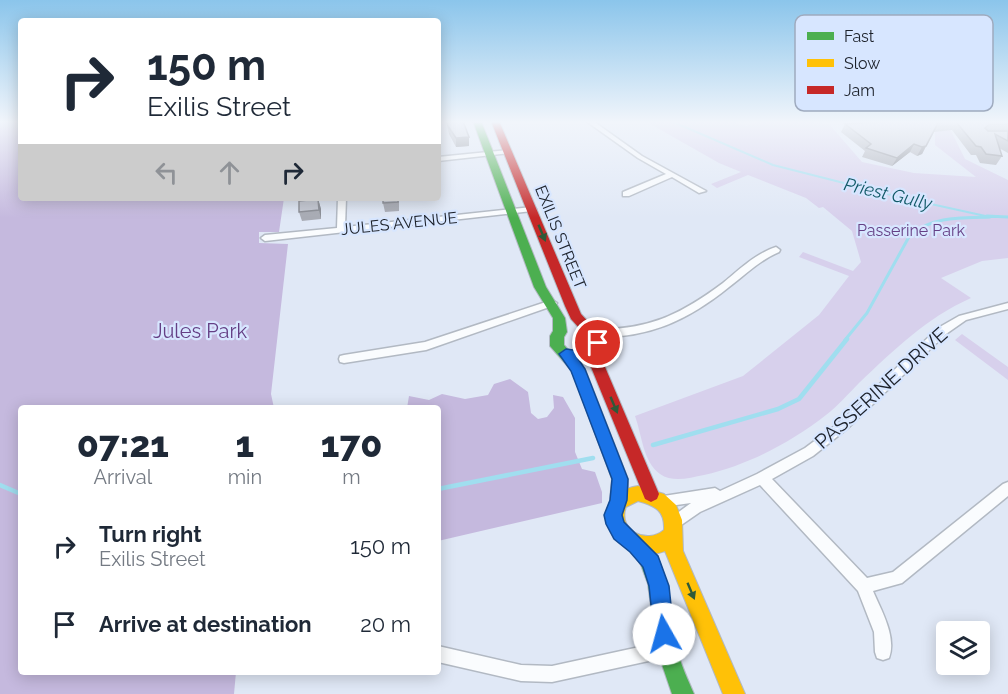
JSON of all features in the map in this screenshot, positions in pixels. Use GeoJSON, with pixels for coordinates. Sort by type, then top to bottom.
{"type":"FeatureCollection","features":[{"type":"Feature","properties":{"kind":"street"},"geometry":{"type":"LineString","coordinates":[[441,159],[501,153]]}},
{"type":"Feature","properties":{"kind":"street","name":"EXILIS STREET"},"geometry":{"type":"LineString","coordinates":[[508,153],[571,306],[593,339],[598,367],[656,497],[672,514],[674,551],[734,694]]}},
{"type":"Feature","properties":{"kind":"street"},"geometry":{"type":"LineString","coordinates":[[635,153],[702,191]]}},
{"type":"Feature","properties":{"kind":"street","name":"EXILIS STREET"},"geometry":{"type":"LineString","coordinates":[[490,154],[540,287],[552,303],[559,318],[560,332],[557,336],[557,346],[578,369],[620,479],[619,500],[613,515],[615,524],[620,533],[637,545],[651,562],[659,586],[667,649],[683,694]]}},
{"type":"Feature","properties":{"kind":"street"},"geometry":{"type":"LineString","coordinates":[[626,194],[671,175]]}},
{"type":"Feature","properties":{"kind":"street"},"geometry":{"type":"LineString","coordinates":[[341,230],[342,201]]}},
{"type":"Feature","properties":{"kind":"street","name":"JULES AVENUE"},"geometry":{"type":"LineString","coordinates":[[265,238],[532,209]]}},
{"type":"Feature","properties":{"kind":"street"},"geometry":{"type":"LineString","coordinates":[[560,332],[576,327],[593,339],[638,331],[676,319],[726,284],[759,257],[776,250]]}},
{"type":"Feature","properties":{"kind":"street"},"geometry":{"type":"LineString","coordinates":[[344,358],[426,346],[552,303]]}},
{"type":"Feature","properties":{"kind":"street","name":"PASSERINE DRIVE"},"geometry":{"type":"LineString","coordinates":[[672,530],[695,508],[724,493],[762,478],[809,452],[844,425],[942,331],[963,318],[1008,306]]}},
{"type":"Feature","properties":{"kind":"street"},"geometry":{"type":"LineString","coordinates":[[566,354],[579,357],[592,354],[593,339]]}},
{"type":"Feature","properties":{"kind":"street"},"geometry":{"type":"LineString","coordinates":[[762,478],[864,586],[882,632],[883,652]]}},
{"type":"Feature","properties":{"kind":"street"},"geometry":{"type":"LineString","coordinates":[[864,586],[897,578],[1008,488]]}},
{"type":"Feature","properties":{"kind":"street"},"geometry":{"type":"LineString","coordinates":[[619,500],[631,493],[656,497]]}},
{"type":"Feature","properties":{"kind":"street","name":"PASSERINE DRIVE"},"geometry":{"type":"LineString","coordinates":[[656,497],[724,493]]}},
{"type":"Feature","properties":{"kind":"street"},"geometry":{"type":"LineString","coordinates":[[637,545],[648,548],[658,546],[672,530]]}},
{"type":"Feature","properties":{"kind":"street"},"geometry":{"type":"LineString","coordinates":[[441,655],[521,674],[552,674],[667,649]]}},
{"type":"Feature","properties":{"kind":"green space","name":"Jules Park"},"geometry":{"type":"Polygon","coordinates":[[[0,153],[18,153],[18,201],[284,201],[279,232],[259,232],[259,243],[288,244],[271,394],[273,405],[18,405],[18,675],[236,675],[234,694],[0,694],[0,153]]]}},
{"type":"Feature","properties":{"kind":"green space","name":"Passerine Park"},"geometry":{"type":"Polygon","coordinates":[[[702,153],[855,153],[862,162],[914,173],[976,177],[946,153],[962,153],[965,159],[1008,180],[1008,258],[982,261],[941,278],[971,298],[939,315],[911,336],[830,411],[798,435],[768,452],[720,471],[681,479],[670,478],[660,474],[650,463],[635,416],[743,376],[819,315],[849,276],[799,257],[803,252],[853,271],[861,262],[852,231],[823,207],[819,208],[806,198],[748,175],[717,188],[711,184],[741,172],[702,153]]]}},
{"type":"Feature","properties":{"kind":"green space"},"geometry":{"type":"Polygon","coordinates":[[[962,334],[1008,367],[1008,380],[955,340],[962,334]]]}},
{"type":"Feature","properties":{"kind":"green space"},"geometry":{"type":"Polygon","coordinates":[[[510,379],[528,392],[531,413],[538,419],[547,417],[554,408],[553,395],[563,397],[575,418],[575,452],[582,469],[595,472],[602,492],[602,503],[441,540],[441,405],[408,405],[409,396],[429,400],[442,394],[465,399],[488,395],[494,384],[510,379]]]}},
{"type":"Feature","properties":{"kind":"building"},"geometry":{"type":"Polygon","coordinates":[[[883,153],[903,153],[897,158],[883,153]]]}},
{"type":"Feature","properties":{"kind":"building"},"geometry":{"type":"Polygon","coordinates":[[[1001,153],[1002,156],[986,154],[1001,153]]]}},
{"type":"Feature","properties":{"kind":"building"},"geometry":{"type":"Polygon","coordinates":[[[299,201],[318,201],[319,210],[299,212],[299,201]]]}},
{"type":"Feature","properties":{"kind":"waterway","name":"Priest Gully"},"geometry":{"type":"LineString","coordinates":[[746,153],[773,165],[990,217]]}},
{"type":"Feature","properties":{"kind":"waterway","name":"Priest Gully"},"geometry":{"type":"LineString","coordinates":[[987,216],[1008,217],[990,217]]}},
{"type":"Feature","properties":{"kind":"waterway"},"geometry":{"type":"LineString","coordinates":[[845,340],[867,313],[910,235],[938,221],[990,217]]}},
{"type":"Feature","properties":{"kind":"waterway"},"geometry":{"type":"LineString","coordinates":[[956,218],[990,217]]}},
{"type":"Feature","properties":{"kind":"waterway"},"geometry":{"type":"LineString","coordinates":[[653,445],[778,409],[799,399],[847,339]]}},
{"type":"Feature","properties":{"kind":"waterway"},"geometry":{"type":"LineString","coordinates":[[441,488],[593,458]]}},
{"type":"Feature","properties":{"kind":"waterway"},"geometry":{"type":"LineString","coordinates":[[0,485],[18,493]]}},
{"type":"Feature","properties":{"kind":"traffic: fast"},"geometry":{"type":"LineString","coordinates":[[489,153],[540,287],[559,318],[560,332],[557,336],[557,346],[578,369],[620,479],[619,500]]}},
{"type":"Feature","properties":{"kind":"traffic: fast"},"geometry":{"type":"LineString","coordinates":[[637,545],[654,571],[660,596],[667,650],[683,694]]}},
{"type":"Feature","properties":{"kind":"traffic: slow"},"geometry":{"type":"LineString","coordinates":[[671,536],[660,544],[652,546],[643,546],[626,537],[615,519],[620,501],[638,494],[658,499],[670,511],[673,520],[674,551],[734,694]]}},
{"type":"Feature","properties":{"kind":"traffic: jam"},"geometry":{"type":"LineString","coordinates":[[508,153],[571,306],[576,316],[597,339],[598,367],[651,494]]}},
{"type":"Feature","properties":{"kind":"route"},"geometry":{"type":"LineString","coordinates":[[598,343],[592,354],[579,357],[566,354],[578,369],[620,479],[619,500],[613,515],[615,524],[620,533],[628,541],[637,545],[651,562],[659,586],[664,634]]}}]}
